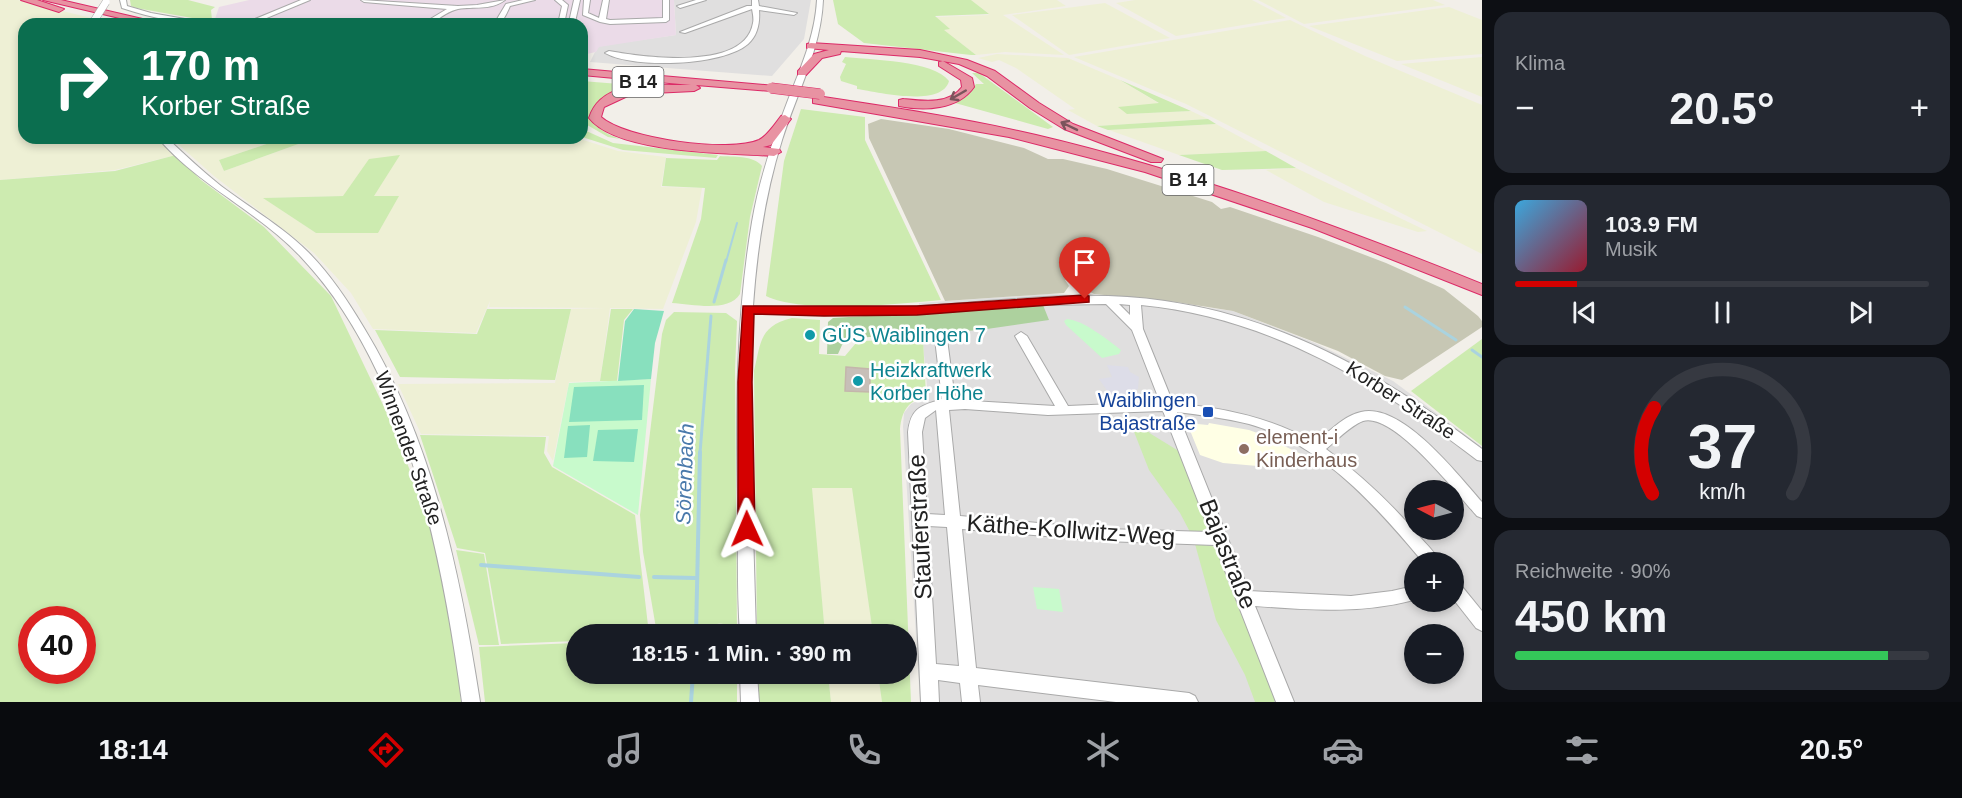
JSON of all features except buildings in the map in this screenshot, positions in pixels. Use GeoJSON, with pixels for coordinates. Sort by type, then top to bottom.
{"type":"FeatureCollection","features":[{"type":"Feature","properties":{"kind":"highway"},"geometry":{"type":"LineString","coordinates":[[26,0],[104,18]]}},
{"type":"Feature","properties":{"kind":"highway"},"geometry":{"type":"LineString","coordinates":[[48,0],[131,18]]}},
{"type":"Feature","properties":{"kind":"highway"},"geometry":{"type":"LineString","coordinates":[[811,48],[930,61],[954,69],[968,82],[966,91],[945,102],[923,104],[871,101]]}},
{"type":"Feature","properties":{"kind":"highway"},"geometry":{"type":"LineString","coordinates":[[811,48],[935,56],[971,65],[1002,79],[1053,118],[1097,138],[1163,161],[1173,168]]}},
{"type":"Feature","properties":{"kind":"highway"},"geometry":{"type":"LineString","coordinates":[[802,73],[818,56],[840,52]]}},
{"type":"Feature","properties":{"kind":"highway","name":"B 14"},"geometry":{"type":"LineString","coordinates":[[588,73],[871,101],[1038,133],[1173,168],[1342,225],[1482,281]]}},
{"type":"Feature","properties":{"kind":"highway","name":"B 14"},"geometry":{"type":"LineString","coordinates":[[588,79],[770,92]]}},
{"type":"Feature","properties":{"kind":"highway"},"geometry":{"type":"LineString","coordinates":[[694,88],[647,88],[618,94],[599,105],[595,118],[606,131],[632,139],[740,149],[773,155]]}},
{"type":"Feature","properties":{"kind":"highway","name":"B 14"},"geometry":{"type":"LineString","coordinates":[[818,97],[980,126],[1159,172],[1331,230],[1482,290]]}},
{"type":"Feature","properties":{"kind":"highway"},"geometry":{"type":"LineString","coordinates":[[740,149],[766,142],[785,119]]}},
{"type":"Feature","properties":{"kind":"highway"},"geometry":{"type":"LineString","coordinates":[[588,128],[605,137],[630,144],[773,155]]}},
{"type":"Feature","properties":{"kind":"street"},"geometry":{"type":"LineString","coordinates":[[123,0],[124,7],[140,13],[172,18]]}},
{"type":"Feature","properties":{"kind":"street"},"geometry":{"type":"LineString","coordinates":[[261,18],[307,0]]}},
{"type":"Feature","properties":{"kind":"street"},"geometry":{"type":"LineString","coordinates":[[364,0],[454,8],[493,6],[502,0]]}},
{"type":"Feature","properties":{"kind":"street"},"geometry":{"type":"LineString","coordinates":[[502,18],[508,5],[528,3],[532,0]]}},
{"type":"Feature","properties":{"kind":"street"},"geometry":{"type":"LineString","coordinates":[[558,0],[565,5],[562,18]]}},
{"type":"Feature","properties":{"kind":"street"},"geometry":{"type":"LineString","coordinates":[[573,18],[577,0]]}},
{"type":"Feature","properties":{"kind":"street"},"geometry":{"type":"LineString","coordinates":[[587,0],[585,14],[602,21],[666,20],[666,0]]}},
{"type":"Feature","properties":{"kind":"street"},"geometry":{"type":"LineString","coordinates":[[602,21],[606,0]]}},
{"type":"Feature","properties":{"kind":"street"},"geometry":{"type":"LineString","coordinates":[[680,6],[703,0]]}},
{"type":"Feature","properties":{"kind":"street"},"geometry":{"type":"LineString","coordinates":[[748,624],[745,394],[748,309],[758,219],[773,155],[811,48],[819,17],[820,0]]}},
{"type":"Feature","properties":{"kind":"street"},"geometry":{"type":"LineString","coordinates":[[96,18],[107,1]]}},
{"type":"Feature","properties":{"kind":"street"},"geometry":{"type":"LineString","coordinates":[[609,52],[663,62],[699,59],[726,53],[740,47],[749,38],[758,22],[756,3]]}},
{"type":"Feature","properties":{"kind":"street"},"geometry":{"type":"LineString","coordinates":[[683,32],[756,3],[794,13]]}},
{"type":"Feature","properties":{"kind":"street"},"geometry":{"type":"LineString","coordinates":[[436,18],[454,8]]}},
{"type":"Feature","properties":{"kind":"street","name":"Winnender Straße"},"geometry":{"type":"LineString","coordinates":[[169,144],[206,178],[270,225],[305,255],[337,293],[387,379],[441,531],[462,629],[471,702]]}},
{"type":"Feature","properties":{"kind":"street","name":"Korber Straße"},"geometry":{"type":"LineString","coordinates":[[748,309],[824,312],[905,311],[1057,300],[1109,300],[1192,309],[1242,321],[1325,353],[1388,387],[1482,456]]}},
{"type":"Feature","properties":{"kind":"street"},"geometry":{"type":"LineString","coordinates":[[1109,300],[1137,329]]}},
{"type":"Feature","properties":{"kind":"street"},"geometry":{"type":"LineString","coordinates":[[1135,302],[1137,329],[1168,407]]}},
{"type":"Feature","properties":{"kind":"street"},"geometry":{"type":"LineString","coordinates":[[1022,336],[1064,411]]}},
{"type":"Feature","properties":{"kind":"street","name":"Stauferstraße"},"geometry":{"type":"LineString","coordinates":[[941,339],[953,522],[970,702]]}},
{"type":"Feature","properties":{"kind":"street"},"geometry":{"type":"LineString","coordinates":[[946,404],[1064,411],[1168,407],[1238,416],[1266,424],[1318,448],[1376,497],[1423,552]]}},
{"type":"Feature","properties":{"kind":"street","name":"Stauferstraße"},"geometry":{"type":"LineString","coordinates":[[930,702],[916,424],[918,417],[926,408],[946,404]]}},
{"type":"Feature","properties":{"kind":"street","name":"Bajastraße"},"geometry":{"type":"LineString","coordinates":[[1168,407],[1285,702]]}},
{"type":"Feature","properties":{"kind":"street"},"geometry":{"type":"LineString","coordinates":[[1318,448],[1363,416],[1384,417],[1407,432],[1482,512]]}},
{"type":"Feature","properties":{"kind":"street","name":"Käthe-Kollwitz-Weg"},"geometry":{"type":"LineString","coordinates":[[920,519],[1104,535],[1221,539]]}},
{"type":"Feature","properties":{"kind":"street"},"geometry":{"type":"LineString","coordinates":[[1245,598],[1343,604],[1374,603],[1404,595]]}},
{"type":"Feature","properties":{"kind":"street"},"geometry":{"type":"LineString","coordinates":[[1464,601],[1482,623]]}},
{"type":"Feature","properties":{"kind":"street"},"geometry":{"type":"LineString","coordinates":[[928,671],[1189,702]]}},
{"type":"Feature","properties":{"kind":"street"},"geometry":{"type":"LineString","coordinates":[[749,684],[750,702]]}},
{"type":"Feature","properties":{"kind":"shaded area"},"geometry":{"type":"Polygon","coordinates":[[[0,0],[18,0],[91,18],[18,18],[18,144],[164,144],[176,155],[115,170],[0,180],[0,0]]]}},
{"type":"Feature","properties":{"kind":"shaded area"},"geometry":{"type":"Polygon","coordinates":[[[249,0],[674,0],[676,35],[599,47],[596,52],[588,54],[588,18],[215,18],[219,7],[249,0]]]}},
{"type":"Feature","properties":{"kind":"shaded area"},"geometry":{"type":"Polygon","coordinates":[[[674,0],[811,0],[804,39],[772,76],[590,62],[598,46],[676,35],[674,0]]]}},
{"type":"Feature","properties":{"kind":"shaded area"},"geometry":{"type":"Polygon","coordinates":[[[971,0],[1057,0],[1066,6],[1003,15],[1064,55],[1005,52],[976,55],[943,30],[949,29],[936,17],[989,15],[971,0]]]}},
{"type":"Feature","properties":{"kind":"shaded area"},"geometry":{"type":"Polygon","coordinates":[[[1135,0],[1252,0],[1286,18],[1176,36],[1116,3],[1135,0]]]}},
{"type":"Feature","properties":{"kind":"shaded area"},"geometry":{"type":"Polygon","coordinates":[[[1258,0],[1433,0],[1445,5],[1304,24],[1258,0]]]}},
{"type":"Feature","properties":{"kind":"shaded area"},"geometry":{"type":"Polygon","coordinates":[[[1105,3],[1170,38],[1069,55],[1012,15],[1105,3]]]}},
{"type":"Feature","properties":{"kind":"shaded area"},"geometry":{"type":"Polygon","coordinates":[[[1449,7],[1482,20],[1482,54],[1397,61],[1309,26],[1449,7]]]}},
{"type":"Feature","properties":{"kind":"shaded area"},"geometry":{"type":"Polygon","coordinates":[[[1290,20],[1365,56],[1482,105],[1482,254],[1186,104],[1074,57],[1290,20]]]}},
{"type":"Feature","properties":{"kind":"shaded area"},"geometry":{"type":"Polygon","coordinates":[[[997,54],[1068,58],[1120,80],[1160,104],[1127,114],[1191,111],[1208,119],[1097,126],[1068,110],[1075,109],[1016,68],[999,60],[992,62],[978,58],[997,54]]]}},
{"type":"Feature","properties":{"kind":"shaded area"},"geometry":{"type":"Polygon","coordinates":[[[1482,57],[1482,97],[1401,64],[1482,57]]]}},
{"type":"Feature","properties":{"kind":"shaded area"},"geometry":{"type":"Polygon","coordinates":[[[881,119],[949,129],[1024,148],[1048,159],[1063,159],[1107,169],[1212,202],[1221,209],[1230,207],[1318,237],[1386,263],[1444,289],[1478,316],[1482,321],[1482,327],[1402,380],[1385,376],[1338,351],[1233,311],[1176,302],[1094,294],[1088,291],[1078,278],[1065,280],[1069,286],[1064,293],[945,301],[869,138],[868,124],[881,119]]]}},
{"type":"Feature","properties":{"kind":"shaded area"},"geometry":{"type":"Polygon","coordinates":[[[1216,124],[1266,151],[1179,155],[1109,130],[1216,124]]]}},
{"type":"Feature","properties":{"kind":"shaded area"},"geometry":{"type":"Polygon","coordinates":[[[588,141],[618,151],[666,157],[661,187],[702,188],[696,222],[663,309],[610,308],[600,381],[569,382],[553,461],[547,451],[549,436],[421,434],[398,384],[555,383],[571,309],[606,308],[489,307],[490,301],[476,333],[373,329],[351,293],[314,253],[214,176],[178,144],[266,144],[219,160],[224,171],[298,144],[588,144],[588,141]],[[398,196],[264,198],[316,233],[398,196]]]}},
{"type":"Feature","properties":{"kind":"shaded area"},"geometry":{"type":"Polygon","coordinates":[[[1296,168],[1427,231],[1418,232],[1324,202],[1266,170],[1296,168]]]}},
{"type":"Feature","properties":{"kind":"shaded area"},"geometry":{"type":"Polygon","coordinates":[[[1046,294],[1112,295],[1233,311],[1315,343],[1393,381],[1482,447],[1482,702],[920,702],[917,624],[903,426],[904,413],[911,404],[928,396],[919,303],[1046,294]]]}},
{"type":"Feature","properties":{"kind":"shaded area"},"geometry":{"type":"Polygon","coordinates":[[[1107,365],[1128,367],[1130,372],[1139,377],[1138,389],[1126,393],[1128,398],[1113,399],[1099,379],[1112,377],[1107,365]]]}},
{"type":"Feature","properties":{"kind":"shaded area","name":"element-i Kinderhaus"},"geometry":{"type":"Polygon","coordinates":[[[1187,423],[1208,425],[1209,423],[1249,430],[1277,440],[1280,444],[1301,454],[1269,467],[1223,463],[1200,455],[1187,423]]]}},
{"type":"Feature","properties":{"kind":"shaded area"},"geometry":{"type":"Polygon","coordinates":[[[811,488],[853,488],[872,624],[824,624],[811,488]]]}},
{"type":"Feature","properties":{"kind":"shaded area"},"geometry":{"type":"Polygon","coordinates":[[[829,684],[879,684],[882,702],[831,702],[829,684]]]}},
{"type":"Feature","properties":{"kind":"green space"},"geometry":{"type":"Polygon","coordinates":[[[130,0],[188,0],[215,7],[211,10],[212,18],[192,18],[131,6],[130,0]]]}},
{"type":"Feature","properties":{"kind":"green space"},"geometry":{"type":"Polygon","coordinates":[[[833,0],[971,0],[989,14],[935,16],[950,29],[944,30],[976,55],[971,55],[864,43],[838,24],[833,0]]]}},
{"type":"Feature","properties":{"kind":"green space"},"geometry":{"type":"Polygon","coordinates":[[[845,57],[916,65],[941,74],[949,81],[944,89],[922,96],[893,95],[857,89],[857,86],[841,81],[840,77],[846,64],[842,62],[845,57]]]}},
{"type":"Feature","properties":{"kind":"green space"},"geometry":{"type":"Polygon","coordinates":[[[972,73],[979,73],[1053,127],[1048,129],[955,103],[967,96],[976,84],[984,84],[972,73]]]}},
{"type":"Feature","properties":{"kind":"green space"},"geometry":{"type":"Polygon","coordinates":[[[1120,80],[1191,111],[1127,114],[1118,107],[1159,103],[1120,80]]]}},
{"type":"Feature","properties":{"kind":"green space"},"geometry":{"type":"Polygon","coordinates":[[[588,81],[644,86],[598,103],[591,117],[604,132],[622,139],[608,137],[588,125],[588,81]]]}},
{"type":"Feature","properties":{"kind":"green space"},"geometry":{"type":"Polygon","coordinates":[[[801,109],[865,117],[865,140],[941,300],[826,306],[783,302],[766,296],[784,161],[801,109]]]}},
{"type":"Feature","properties":{"kind":"green space"},"geometry":{"type":"Polygon","coordinates":[[[1208,119],[1216,124],[1108,130],[1097,126],[1208,119]]]}},
{"type":"Feature","properties":{"kind":"green space"},"geometry":{"type":"Polygon","coordinates":[[[588,132],[613,143],[718,155],[716,158],[623,150],[588,139],[588,132]]]}},
{"type":"Feature","properties":{"kind":"green space"},"geometry":{"type":"Polygon","coordinates":[[[622,139],[663,146],[633,142],[622,139]]]}},
{"type":"Feature","properties":{"kind":"green space"},"geometry":{"type":"Polygon","coordinates":[[[266,144],[298,144],[224,171],[219,160],[266,144]]]}},
{"type":"Feature","properties":{"kind":"green space"},"geometry":{"type":"Polygon","coordinates":[[[1266,151],[1296,168],[1222,170],[1179,155],[1266,151]]]}},
{"type":"Feature","properties":{"kind":"green space"},"geometry":{"type":"Polygon","coordinates":[[[176,155],[201,180],[264,227],[331,296],[384,407],[427,512],[454,631],[461,702],[0,702],[0,180],[115,171],[176,155]]]}},
{"type":"Feature","properties":{"kind":"green space"},"geometry":{"type":"Polygon","coordinates":[[[400,155],[374,196],[399,196],[378,233],[316,233],[263,198],[343,196],[369,159],[400,155]]]}},
{"type":"Feature","properties":{"kind":"green space"},"geometry":{"type":"Polygon","coordinates":[[[720,156],[748,158],[762,166],[750,217],[740,294],[727,304],[699,306],[672,303],[701,219],[705,188],[662,186],[666,158],[717,160],[720,156]]]}},
{"type":"Feature","properties":{"kind":"green space"},"geometry":{"type":"Polygon","coordinates":[[[1043,305],[1049,320],[980,330],[854,338],[842,345],[838,354],[827,354],[828,322],[833,318],[1043,305]]]}},
{"type":"Feature","properties":{"kind":"green space"},"geometry":{"type":"Polygon","coordinates":[[[487,309],[571,309],[555,380],[400,377],[375,330],[477,334],[487,309]]]}},
{"type":"Feature","properties":{"kind":"green space"},"geometry":{"type":"Polygon","coordinates":[[[611,309],[633,309],[624,320],[617,381],[600,381],[611,309]]]}},
{"type":"Feature","properties":{"kind":"green space"},"geometry":{"type":"Polygon","coordinates":[[[634,309],[664,311],[655,343],[651,379],[618,381],[625,321],[634,309]]]}},
{"type":"Feature","properties":{"kind":"green space"},"geometry":{"type":"Polygon","coordinates":[[[674,312],[726,313],[737,321],[735,370],[737,624],[655,624],[643,552],[640,515],[662,334],[666,320],[674,312]]]}},
{"type":"Feature","properties":{"kind":"green space"},"geometry":{"type":"Polygon","coordinates":[[[792,318],[820,320],[819,354],[845,356],[856,343],[863,341],[923,339],[926,395],[907,407],[900,429],[908,624],[872,624],[852,488],[812,488],[824,624],[757,624],[754,371],[763,337],[767,331],[781,321],[792,318]]]}},
{"type":"Feature","properties":{"kind":"green space"},"geometry":{"type":"Polygon","coordinates":[[[1067,319],[1095,331],[1121,350],[1119,354],[1102,358],[1066,325],[1064,321],[1067,319]]]}},
{"type":"Feature","properties":{"kind":"green space"},"geometry":{"type":"Polygon","coordinates":[[[1482,339],[1482,446],[1411,391],[1482,339]]]}},
{"type":"Feature","properties":{"kind":"green space"},"geometry":{"type":"Polygon","coordinates":[[[651,379],[638,515],[553,466],[569,383],[651,379]]]}},
{"type":"Feature","properties":{"kind":"green space"},"geometry":{"type":"Polygon","coordinates":[[[644,385],[642,420],[569,422],[574,387],[644,385]]]}},
{"type":"Feature","properties":{"kind":"green space"},"geometry":{"type":"Polygon","coordinates":[[[1129,419],[1134,419],[1151,434],[1182,453],[1208,531],[1190,532],[1180,513],[1149,470],[1129,419]]]}},
{"type":"Feature","properties":{"kind":"green space"},"geometry":{"type":"Polygon","coordinates":[[[590,425],[587,457],[564,458],[568,426],[590,425]]]}},
{"type":"Feature","properties":{"kind":"green space"},"geometry":{"type":"Polygon","coordinates":[[[638,429],[634,462],[593,461],[598,430],[638,429]]]}},
{"type":"Feature","properties":{"kind":"green space"},"geometry":{"type":"Polygon","coordinates":[[[420,435],[546,437],[544,453],[552,467],[635,515],[648,624],[566,624],[566,641],[501,644],[485,553],[457,548],[420,435]]]}},
{"type":"Feature","properties":{"kind":"green space"},"geometry":{"type":"Polygon","coordinates":[[[1195,544],[1212,546],[1218,550],[1276,699],[1274,702],[1255,702],[1245,675],[1216,620],[1195,544]]]}},
{"type":"Feature","properties":{"kind":"green space"},"geometry":{"type":"Polygon","coordinates":[[[456,550],[484,554],[499,645],[479,645],[456,550]]]}},
{"type":"Feature","properties":{"kind":"green space"},"geometry":{"type":"Polygon","coordinates":[[[1033,587],[1059,589],[1063,612],[1037,609],[1033,587]]]}},
{"type":"Feature","properties":{"kind":"green space"},"geometry":{"type":"Polygon","coordinates":[[[566,643],[566,684],[737,684],[737,702],[485,702],[479,647],[566,643]]]}},
{"type":"Feature","properties":{"kind":"green space"},"geometry":{"type":"Polygon","coordinates":[[[758,684],[829,684],[831,702],[758,702],[758,684]]]}},
{"type":"Feature","properties":{"kind":"green space"},"geometry":{"type":"Polygon","coordinates":[[[879,684],[910,684],[911,702],[882,702],[879,684]]]}},
{"type":"Feature","properties":{"kind":"waterway","name":"Sörenbach"},"geometry":{"type":"LineString","coordinates":[[726,262],[737,223]]}},
{"type":"Feature","properties":{"kind":"waterway","name":"Sörenbach"},"geometry":{"type":"LineString","coordinates":[[714,302],[726,260]]}},
{"type":"Feature","properties":{"kind":"waterway"},"geometry":{"type":"LineString","coordinates":[[1405,307],[1456,340]]}},
{"type":"Feature","properties":{"kind":"waterway","name":"Sörenbach"},"geometry":{"type":"LineString","coordinates":[[700,453],[711,316]]}},
{"type":"Feature","properties":{"kind":"waterway"},"geometry":{"type":"LineString","coordinates":[[1472,350],[1482,357]]}},
{"type":"Feature","properties":{"kind":"waterway","name":"Sörenbach"},"geometry":{"type":"LineString","coordinates":[[696,624],[700,452]]}},
{"type":"Feature","properties":{"kind":"waterway"},"geometry":{"type":"LineString","coordinates":[[481,565],[639,577]]}},
{"type":"Feature","properties":{"kind":"waterway"},"geometry":{"type":"LineString","coordinates":[[654,577],[695,578]]}},
{"type":"Feature","properties":{"kind":"waterway","name":"Sörenbach"},"geometry":{"type":"LineString","coordinates":[[691,702],[692,684]]}},
{"type":"Feature","properties":{"kind":"place","name":"GÜS Waiblingen 7"},"geometry":{"type":"Point","coordinates":[810,335]}},
{"type":"Feature","properties":{"kind":"place","name":"Heizkraftwerk Korber Höhe"},"geometry":{"type":"Point","coordinates":[858,381]}},
{"type":"Feature","properties":{"kind":"place","name":"Waiblingen Bajastraße"},"geometry":{"type":"Point","coordinates":[1208,412]}},
{"type":"Feature","properties":{"kind":"place","name":"element-i Kinderhaus"},"geometry":{"type":"Point","coordinates":[1244,449]}},
{"type":"Feature","properties":{"kind":"route"},"geometry":{"type":"LineString","coordinates":[[747,529],[745,382],[748,309],[824,312],[917,310],[1085,299]]}}]}
